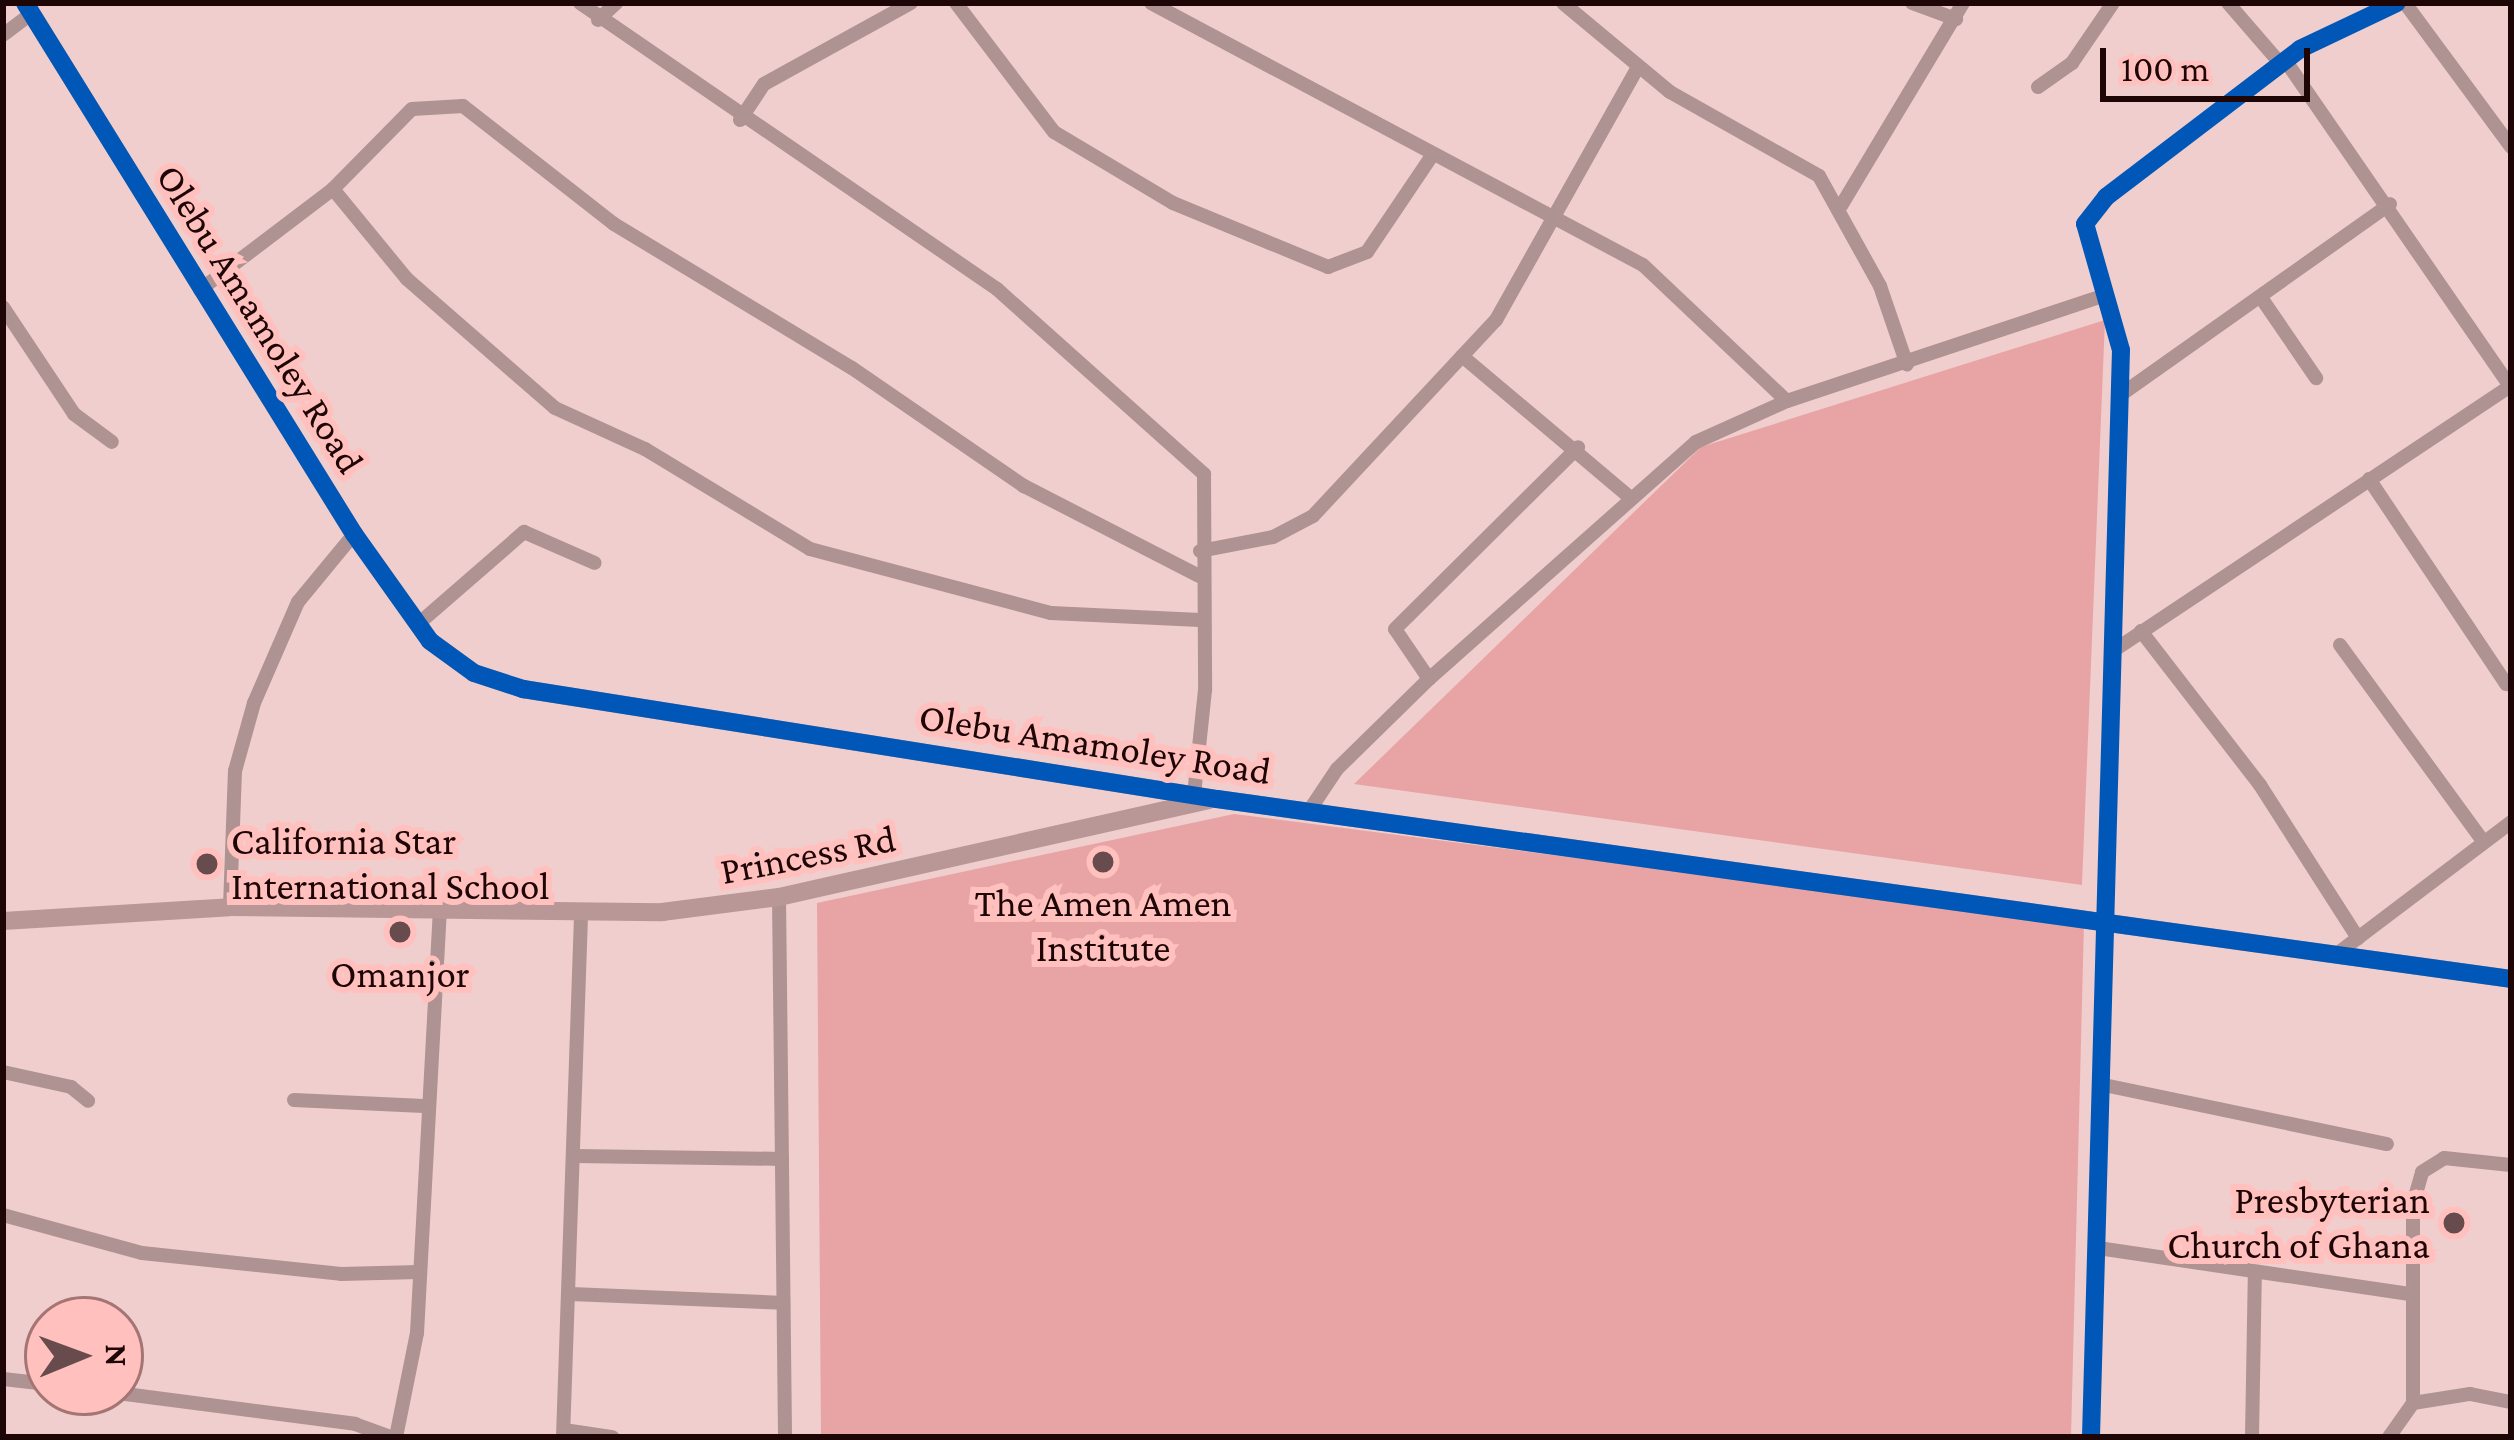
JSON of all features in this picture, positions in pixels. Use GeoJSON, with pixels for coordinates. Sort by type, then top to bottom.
{"type":"FeatureCollection","features":[{"type":"Feature","properties":{"kind":"street"},"geometry":{"type":"LineString","coordinates":[[580,3],[740,120],[997,289],[1197,465],[1210,489],[1198,576],[1205,690],[1194,795]]}},
{"type":"Feature","properties":{"kind":"street"},"geometry":{"type":"LineString","coordinates":[[598,20],[616,3]]}},
{"type":"Feature","properties":{"kind":"street"},"geometry":{"type":"LineString","coordinates":[[740,120],[764,84],[911,3]]}},
{"type":"Feature","properties":{"kind":"street"},"geometry":{"type":"LineString","coordinates":[[956,3],[1054,132],[1173,203],[1328,267],[1367,252],[1431,157]]}},
{"type":"Feature","properties":{"kind":"street"},"geometry":{"type":"LineString","coordinates":[[1151,3],[1431,157],[1643,265],[1787,401]]}},
{"type":"Feature","properties":{"kind":"street"},"geometry":{"type":"LineString","coordinates":[[1563,3],[1638,67],[1718,124],[1790,155],[1840,206],[1907,365]]}},
{"type":"Feature","properties":{"kind":"street"},"geometry":{"type":"LineString","coordinates":[[1912,3],[1955,19]]}},
{"type":"Feature","properties":{"kind":"street"},"geometry":{"type":"LineString","coordinates":[[1840,206],[1964,3]]}},
{"type":"Feature","properties":{"kind":"street"},"geometry":{"type":"LineString","coordinates":[[2038,87],[2072,63],[2113,3]]}},
{"type":"Feature","properties":{"kind":"street"},"geometry":{"type":"LineString","coordinates":[[2116,649],[2511,386],[2390,204],[2282,62],[2228,3]]}},
{"type":"Feature","properties":{"kind":"street"},"geometry":{"type":"LineString","coordinates":[[2091,1437],[2116,649],[2120,326],[2085,248],[2088,214],[2282,62],[2401,3],[2511,147]]}},
{"type":"Feature","properties":{"kind":"street"},"geometry":{"type":"LineString","coordinates":[[3,35],[28,9]]}},
{"type":"Feature","properties":{"kind":"street","name":"Olebu Amamoley Road"},"geometry":{"type":"LineString","coordinates":[[28,9],[354,534],[417,625],[459,667],[523,689],[1216,799],[2107,918],[2511,979]]}},
{"type":"Feature","properties":{"kind":"street"},"geometry":{"type":"LineString","coordinates":[[1200,551],[1273,537],[1312,516],[1517,296],[1550,214],[1638,67]]}},
{"type":"Feature","properties":{"kind":"street"},"geometry":{"type":"LineString","coordinates":[[200,290],[332,189],[412,109],[463,106],[614,224],[853,368],[1024,486],[1198,576]]}},
{"type":"Feature","properties":{"kind":"street"},"geometry":{"type":"LineString","coordinates":[[332,189],[406,279],[555,408],[645,449],[810,549],[1051,613],[1200,620]]}},
{"type":"Feature","properties":{"kind":"street"},"geometry":{"type":"LineString","coordinates":[[2119,396],[2390,204]]}},
{"type":"Feature","properties":{"kind":"street"},"geometry":{"type":"LineString","coordinates":[[1309,811],[1429,679],[1628,495],[1696,442],[1787,401],[1907,365],[2106,295]]}},
{"type":"Feature","properties":{"kind":"street"},"geometry":{"type":"LineString","coordinates":[[2262,299],[2316,378]]}},
{"type":"Feature","properties":{"kind":"street"},"geometry":{"type":"LineString","coordinates":[[3,307],[74,414],[112,442]]}},
{"type":"Feature","properties":{"kind":"street"},"geometry":{"type":"LineString","coordinates":[[1462,356],[1578,447],[1628,495]]}},
{"type":"Feature","properties":{"kind":"street"},"geometry":{"type":"LineString","coordinates":[[1429,679],[1395,629],[1578,447]]}},
{"type":"Feature","properties":{"kind":"street"},"geometry":{"type":"LineString","coordinates":[[2369,479],[2506,684]]}},
{"type":"Feature","properties":{"kind":"street"},"geometry":{"type":"LineString","coordinates":[[417,625],[524,532],[595,563]]}},
{"type":"Feature","properties":{"kind":"street"},"geometry":{"type":"LineString","coordinates":[[230,907],[235,771],[254,704],[298,602],[354,534]]}},
{"type":"Feature","properties":{"kind":"street"},"geometry":{"type":"LineString","coordinates":[[2141,631],[2260,785],[2358,938]]}},
{"type":"Feature","properties":{"kind":"street"},"geometry":{"type":"LineString","coordinates":[[2340,645],[2483,841]]}},
{"type":"Feature","properties":{"kind":"street","name":"Princess Rd"},"geometry":{"type":"LineString","coordinates":[[3,921],[230,907],[581,917],[779,897],[1216,799]]}},
{"type":"Feature","properties":{"kind":"street"},"geometry":{"type":"LineString","coordinates":[[2338,953],[2511,822]]}},
{"type":"Feature","properties":{"kind":"street"},"geometry":{"type":"LineString","coordinates":[[779,897],[785,1437]]}},
{"type":"Feature","properties":{"kind":"street"},"geometry":{"type":"LineString","coordinates":[[144,1396],[355,1424],[393,1437],[419,1272],[424,1106],[440,911]]}},
{"type":"Feature","properties":{"kind":"street"},"geometry":{"type":"LineString","coordinates":[[581,917],[564,1434],[611,1437]]}},
{"type":"Feature","properties":{"kind":"street"},"geometry":{"type":"LineString","coordinates":[[3,1072],[71,1087],[88,1101]]}},
{"type":"Feature","properties":{"kind":"street"},"geometry":{"type":"LineString","coordinates":[[2104,1085],[2387,1144]]}},
{"type":"Feature","properties":{"kind":"street"},"geometry":{"type":"LineString","coordinates":[[294,1100],[424,1106]]}},
{"type":"Feature","properties":{"kind":"street"},"geometry":{"type":"LineString","coordinates":[[575,1156],[782,1159]]}},
{"type":"Feature","properties":{"kind":"street"},"geometry":{"type":"LineString","coordinates":[[2389,1437],[2414,1403],[2410,1294],[2422,1172],[2444,1158],[2511,1165]]}},
{"type":"Feature","properties":{"kind":"street"},"geometry":{"type":"LineString","coordinates":[[3,1215],[159,1256],[419,1272]]}},
{"type":"Feature","properties":{"kind":"street"},"geometry":{"type":"LineString","coordinates":[[2098,1248],[2410,1294]]}},
{"type":"Feature","properties":{"kind":"street"},"geometry":{"type":"LineString","coordinates":[[2252,1437],[2254,1272]]}},
{"type":"Feature","properties":{"kind":"street"},"geometry":{"type":"LineString","coordinates":[[571,1294],[783,1303]]}},
{"type":"Feature","properties":{"kind":"street"},"geometry":{"type":"LineString","coordinates":[[2414,1403],[2470,1394],[2511,1402]]}},
{"type":"Feature","properties":{"kind":"shaded area"},"geometry":{"type":"Polygon","coordinates":[[[2105,320],[2082,885],[1354,784],[1701,447],[2105,320]]]}},
{"type":"Feature","properties":{"kind":"shaded area"},"geometry":{"type":"Polygon","coordinates":[[[1234,814],[2084,923],[2071,1437],[821,1437],[817,903],[1234,814]]]}},
{"type":"Feature","properties":{"kind":"cycle path"},"geometry":{"type":"LineString","coordinates":[[25,3],[354,534],[430,641],[474,673],[523,689],[1217,799],[2511,979]]}},
{"type":"Feature","properties":{"kind":"cycle path"},"geometry":{"type":"LineString","coordinates":[[2091,1437],[2121,350],[2085,224],[2106,197],[2300,49],[2397,3]]}},
{"type":"Feature","properties":{"kind":"place","name":"The Amen Amen Institute"},"geometry":{"type":"Point","coordinates":[1103,862]}},
{"type":"Feature","properties":{"kind":"place","name":"California Star International School"},"geometry":{"type":"Point","coordinates":[207,864]}},
{"type":"Feature","properties":{"kind":"place","name":"Omanjor"},"geometry":{"type":"Point","coordinates":[400,932]}},
{"type":"Feature","properties":{"kind":"place","name":"Presbyterian Church of Ghana"},"geometry":{"type":"Point","coordinates":[2454,1223]}}]}
